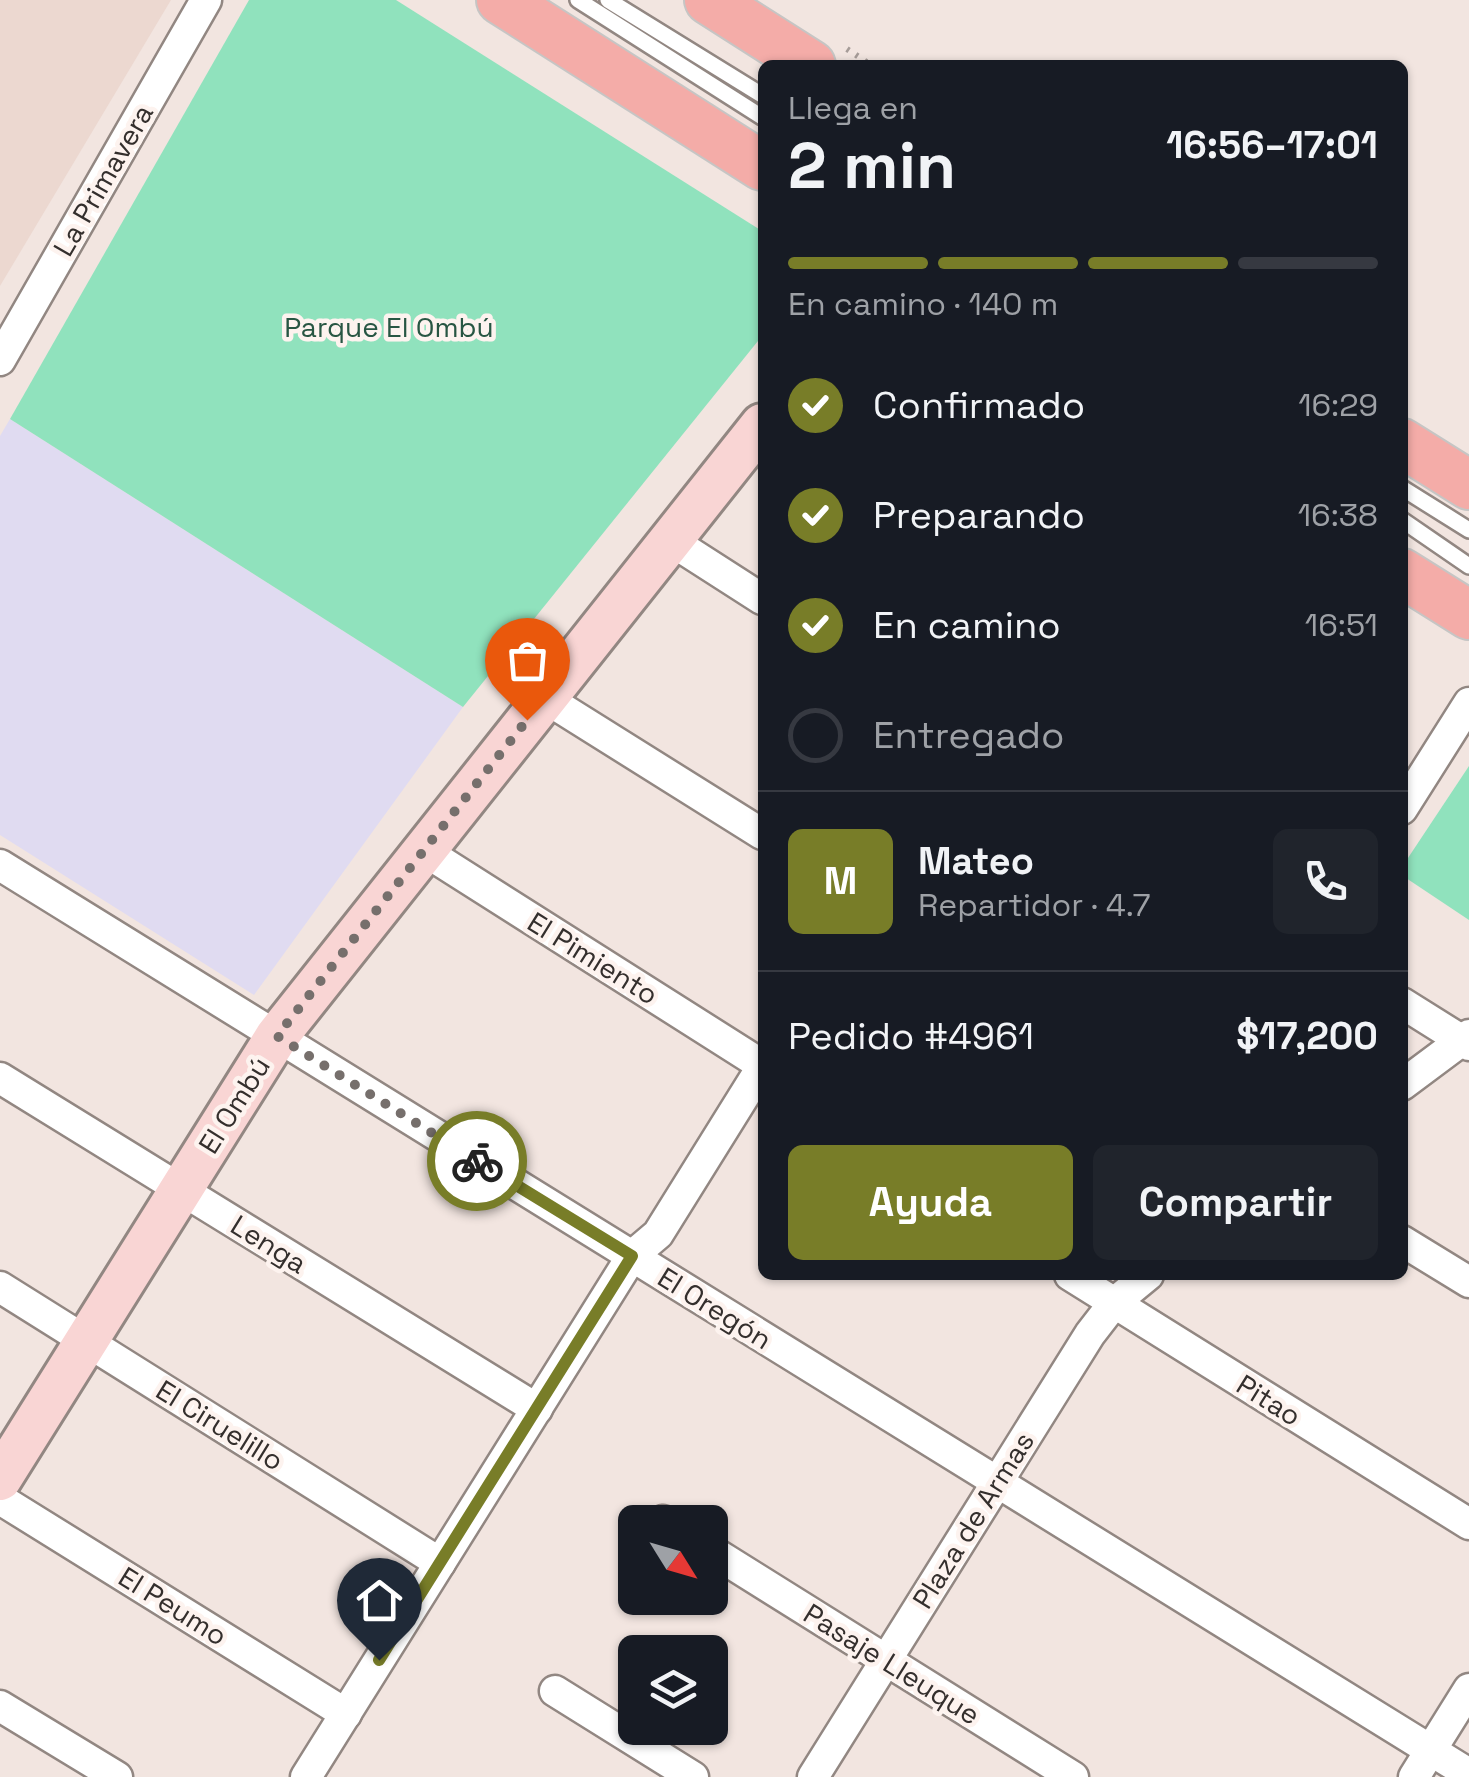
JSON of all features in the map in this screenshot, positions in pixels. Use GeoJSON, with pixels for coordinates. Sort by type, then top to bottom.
{"type":"FeatureCollection","features":[{"type":"Feature","properties":{"kind":"main road"},"geometry":{"type":"LineString","coordinates":[[501,0],[758,163]]}},
{"type":"Feature","properties":{"kind":"main road"},"geometry":{"type":"LineString","coordinates":[[708,0],[803,60]]}},
{"type":"Feature","properties":{"kind":"main road"},"geometry":{"type":"LineString","coordinates":[[1408,447],[1469,485]]}},
{"type":"Feature","properties":{"kind":"main road"},"geometry":{"type":"LineString","coordinates":[[1408,542],[1469,615]]}},
{"type":"Feature","properties":{"kind":"street","name":"La Primavera"},"geometry":{"type":"LineString","coordinates":[[0,360],[206,0]]}},
{"type":"Feature","properties":{"kind":"street","name":"El Ombú"},"geometry":{"type":"LineString","coordinates":[[0,1479],[277,1036],[758,430]]}},
{"type":"Feature","properties":{"kind":"street"},"geometry":{"type":"LineString","coordinates":[[670,540],[758,596]]}},
{"type":"Feature","properties":{"kind":"street"},"geometry":{"type":"LineString","coordinates":[[545,698],[758,831]]}},
{"type":"Feature","properties":{"kind":"street"},"geometry":{"type":"LineString","coordinates":[[1408,800],[1469,703]]}},
{"type":"Feature","properties":{"kind":"street","name":"El Pimiento"},"geometry":{"type":"LineString","coordinates":[[423,850],[758,1063]]}},
{"type":"Feature","properties":{"kind":"street","name":"El Oregón"},"geometry":{"type":"LineString","coordinates":[[0,865],[1469,1774]]}},
{"type":"Feature","properties":{"kind":"street"},"geometry":{"type":"LineString","coordinates":[[1408,1007],[1467,1040],[1408,1081]]}},
{"type":"Feature","properties":{"kind":"street"},"geometry":{"type":"LineString","coordinates":[[306,1777],[632,1256],[658,1234],[758,1072]]}},
{"type":"Feature","properties":{"kind":"street","name":"Lenga"},"geometry":{"type":"LineString","coordinates":[[0,1078],[537,1409]]}},
{"type":"Feature","properties":{"kind":"street"},"geometry":{"type":"LineString","coordinates":[[1408,1245],[1469,1282]]}},
{"type":"Feature","properties":{"kind":"street","name":"Pitao"},"geometry":{"type":"LineString","coordinates":[[1078,1280],[1469,1524]]}},
{"type":"Feature","properties":{"kind":"street","name":"Plaza de Armas"},"geometry":{"type":"LineString","coordinates":[[813,1777],[996,1482],[1114,1303],[1142,1280]]}},
{"type":"Feature","properties":{"kind":"street","name":"El Ciruelillo"},"geometry":{"type":"LineString","coordinates":[[0,1287],[440,1562]]}},
{"type":"Feature","properties":{"kind":"street","name":"El Peumo"},"geometry":{"type":"LineString","coordinates":[[0,1499],[346,1714]]}},
{"type":"Feature","properties":{"kind":"street","name":"Pasaje Lleuque"},"geometry":{"type":"LineString","coordinates":[[728,1561],[1074,1777]]}},
{"type":"Feature","properties":{"kind":"street"},"geometry":{"type":"LineString","coordinates":[[1414,1777],[1469,1689]]}},
{"type":"Feature","properties":{"kind":"street"},"geometry":{"type":"LineString","coordinates":[[554,1692],[693,1777]]}},
{"type":"Feature","properties":{"kind":"street"},"geometry":{"type":"LineString","coordinates":[[0,1706],[117,1777]]}},
{"type":"Feature","properties":{"kind":"lane"},"geometry":{"type":"LineString","coordinates":[[578,0],[758,114]]}},
{"type":"Feature","properties":{"kind":"lane"},"geometry":{"type":"LineString","coordinates":[[608,0],[758,93]]}},
{"type":"Feature","properties":{"kind":"lane"},"geometry":{"type":"LineString","coordinates":[[1408,492],[1469,530]]}},
{"type":"Feature","properties":{"kind":"lane"},"geometry":{"type":"LineString","coordinates":[[1408,541],[1469,566]]}},
{"type":"Feature","properties":{"kind":"lane"},"geometry":{"type":"LineString","coordinates":[[1408,542],[1469,575]]}},
{"type":"Feature","properties":{"kind":"shaded area"},"geometry":{"type":"Polygon","coordinates":[[[0,0],[171,0],[0,286],[0,0]]]}},
{"type":"Feature","properties":{"kind":"shaded area"},"geometry":{"type":"Polygon","coordinates":[[[10,419],[463,707],[254,995],[0,835],[0,436],[10,419]]]}},
{"type":"Feature","properties":{"kind":"green space","name":"Parque El Ombú"},"geometry":{"type":"Polygon","coordinates":[[[249,0],[396,0],[758,228],[758,341],[463,707],[10,419],[249,0]]]}},
{"type":"Feature","properties":{"kind":"green space"},"geometry":{"type":"Polygon","coordinates":[[[1469,766],[1469,920],[1408,879],[1408,858],[1469,766]]]}},
{"type":"Feature","properties":{"kind":"way so far"},"geometry":{"type":"LineString","coordinates":[[477,1161],[277,1036],[527,720]]}},
{"type":"Feature","properties":{"kind":"route"},"geometry":{"type":"LineString","coordinates":[[379,1660],[632,1256],[477,1161]]}}]}
